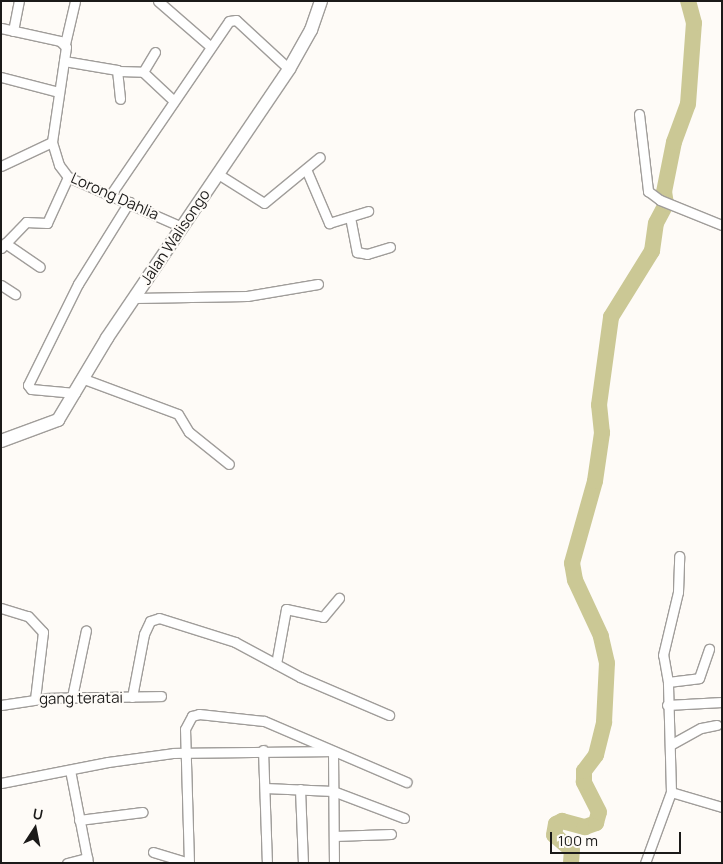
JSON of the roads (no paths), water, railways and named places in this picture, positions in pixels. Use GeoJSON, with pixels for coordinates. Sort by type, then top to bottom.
{"type":"FeatureCollection","features":[{"type":"Feature","properties":{"kind":"street"},"geometry":{"type":"LineString","coordinates":[[13,31],[19,1]]}},
{"type":"Feature","properties":{"kind":"street","name":"Lorong Dahlia"},"geometry":{"type":"LineString","coordinates":[[75,1],[65,44],[52,142],[60,165],[68,177],[111,194],[182,227]]}},
{"type":"Feature","properties":{"kind":"street"},"geometry":{"type":"LineString","coordinates":[[158,1],[211,48]]}},
{"type":"Feature","properties":{"kind":"street","name":"Jalan Walisongo"},"geometry":{"type":"LineString","coordinates":[[1,441],[55,422],[182,227],[289,69],[311,30],[321,1]]}},
{"type":"Feature","properties":{"kind":"street"},"geometry":{"type":"LineString","coordinates":[[111,194],[211,48],[234,19],[289,69]]}},
{"type":"Feature","properties":{"kind":"street"},"geometry":{"type":"LineString","coordinates":[[1,28],[65,44]]}},
{"type":"Feature","properties":{"kind":"street"},"geometry":{"type":"LineString","coordinates":[[143,72],[155,52]]}},
{"type":"Feature","properties":{"kind":"street"},"geometry":{"type":"LineString","coordinates":[[64,61],[119,71],[143,72],[174,101]]}},
{"type":"Feature","properties":{"kind":"street"},"geometry":{"type":"LineString","coordinates":[[119,71],[120,99]]}},
{"type":"Feature","properties":{"kind":"street"},"geometry":{"type":"LineString","coordinates":[[1,77],[59,92]]}},
{"type":"Feature","properties":{"kind":"street"},"geometry":{"type":"LineString","coordinates":[[639,114],[645,182],[652,196],[700,219],[722,225]]}},
{"type":"Feature","properties":{"kind":"street"},"geometry":{"type":"LineString","coordinates":[[1,166],[52,142]]}},
{"type":"Feature","properties":{"kind":"street"},"geometry":{"type":"LineString","coordinates":[[218,174],[264,203],[320,157]]}},
{"type":"Feature","properties":{"kind":"street"},"geometry":{"type":"LineString","coordinates":[[306,169],[329,223],[368,211]]}},
{"type":"Feature","properties":{"kind":"street"},"geometry":{"type":"LineString","coordinates":[[40,267],[3,246],[26,222],[47,223],[68,177]]}},
{"type":"Feature","properties":{"kind":"street"},"geometry":{"type":"LineString","coordinates":[[75,393],[31,389],[28,385],[78,284],[129,202]]}},
{"type":"Feature","properties":{"kind":"street"},"geometry":{"type":"LineString","coordinates":[[350,217],[357,252],[367,254],[390,247]]}},
{"type":"Feature","properties":{"kind":"street"},"geometry":{"type":"LineString","coordinates":[[135,298],[247,296],[318,284]]}},
{"type":"Feature","properties":{"kind":"street"},"geometry":{"type":"LineString","coordinates":[[1,285],[15,294]]}},
{"type":"Feature","properties":{"kind":"street"},"geometry":{"type":"LineString","coordinates":[[84,378],[178,414],[189,432],[229,464]]}},
{"type":"Feature","properties":{"kind":"street"},"geometry":{"type":"LineString","coordinates":[[645,863],[671,792],[667,705],[668,682],[663,655],[678,592],[679,556]]}},
{"type":"Feature","properties":{"kind":"street"},"geometry":{"type":"LineString","coordinates":[[276,664],[286,609],[324,617],[339,598]]}},
{"type":"Feature","properties":{"kind":"street"},"geometry":{"type":"LineString","coordinates":[[1,608],[28,616],[43,632],[35,699]]}},
{"type":"Feature","properties":{"kind":"street"},"geometry":{"type":"LineString","coordinates":[[132,697],[140,648],[146,627],[154,619],[235,642],[276,664],[389,715]]}},
{"type":"Feature","properties":{"kind":"street"},"geometry":{"type":"LineString","coordinates":[[72,697],[86,630]]}},
{"type":"Feature","properties":{"kind":"street"},"geometry":{"type":"LineString","coordinates":[[668,682],[699,678],[709,649]]}},
{"type":"Feature","properties":{"kind":"street","name":"gang teratai"},"geometry":{"type":"LineString","coordinates":[[1,704],[35,699],[72,697],[160,696]]}},
{"type":"Feature","properties":{"kind":"street"},"geometry":{"type":"LineString","coordinates":[[667,705],[722,702]]}},
{"type":"Feature","properties":{"kind":"street"},"geometry":{"type":"LineString","coordinates":[[153,852],[189,863],[184,753],[188,722],[192,716],[207,714],[264,721],[406,782]]}},
{"type":"Feature","properties":{"kind":"street"},"geometry":{"type":"LineString","coordinates":[[670,745],[701,728],[717,725]]}},
{"type":"Feature","properties":{"kind":"street"},"geometry":{"type":"LineString","coordinates":[[263,750],[267,863]]}},
{"type":"Feature","properties":{"kind":"street"},"geometry":{"type":"LineString","coordinates":[[1,783],[70,770],[184,753],[263,750],[333,751]]}},
{"type":"Feature","properties":{"kind":"street"},"geometry":{"type":"LineString","coordinates":[[333,751],[334,863]]}},
{"type":"Feature","properties":{"kind":"street"},"geometry":{"type":"LineString","coordinates":[[67,863],[87,860],[70,770]]}},
{"type":"Feature","properties":{"kind":"street"},"geometry":{"type":"LineString","coordinates":[[265,788],[333,791],[404,818]]}},
{"type":"Feature","properties":{"kind":"street"},"geometry":{"type":"LineString","coordinates":[[300,789],[303,863]]}},
{"type":"Feature","properties":{"kind":"street"},"geometry":{"type":"LineString","coordinates":[[671,792],[722,807]]}},
{"type":"Feature","properties":{"kind":"street"},"geometry":{"type":"LineString","coordinates":[[79,820],[142,812]]}},
{"type":"Feature","properties":{"kind":"street"},"geometry":{"type":"LineString","coordinates":[[334,836],[391,834]]}},
{"type":"Feature","properties":{"kind":"waterway"},"geometry":{"type":"LineString","coordinates":[[571,863],[572,850],[554,835],[556,824],[562,821],[585,827],[596,823],[599,812],[584,782],[584,771],[596,755],[604,722],[607,663],[601,636],[575,580],[572,563],[595,481],[602,433],[599,405],[611,317],[652,251],[656,223],[666,204],[664,192],[674,142],[688,104],[694,23],[688,1]]}}]}
